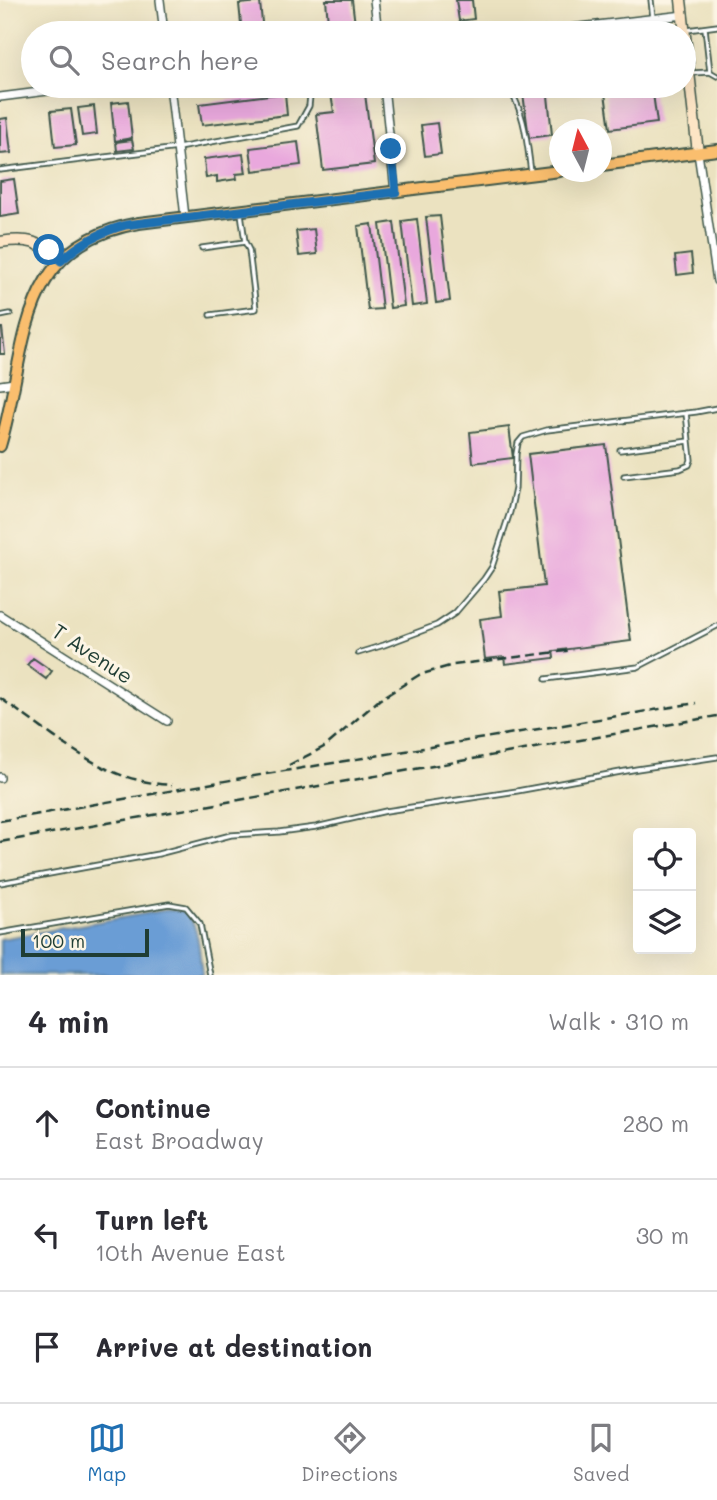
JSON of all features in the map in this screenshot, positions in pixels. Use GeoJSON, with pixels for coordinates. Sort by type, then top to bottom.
{"type":"FeatureCollection","features":[{"type":"Feature","properties":{"kind":"main road"},"geometry":{"type":"LineString","coordinates":[[681,0],[684,21]]}},
{"type":"Feature","properties":{"kind":"main road"},"geometry":{"type":"LineString","coordinates":[[692,98],[698,153]]}},
{"type":"Feature","properties":{"kind":"main road"},"geometry":{"type":"LineString","coordinates":[[612,164],[717,150]]}},
{"type":"Feature","properties":{"kind":"main road"},"geometry":{"type":"LineString","coordinates":[[0,446],[25,331],[32,307],[44,283],[61,261],[83,243],[111,229],[185,217],[549,172]]}},
{"type":"Feature","properties":{"kind":"main road"},"geometry":{"type":"LineString","coordinates":[[0,242],[35,242],[61,261]]}},
{"type":"Feature","properties":{"kind":"street"},"geometry":{"type":"LineString","coordinates":[[160,0],[163,21]]}},
{"type":"Feature","properties":{"kind":"street"},"geometry":{"type":"LineString","coordinates":[[374,0],[377,21]]}},
{"type":"Feature","properties":{"kind":"street"},"geometry":{"type":"LineString","coordinates":[[635,21],[684,15]]}},
{"type":"Feature","properties":{"kind":"street"},"geometry":{"type":"LineString","coordinates":[[0,97],[21,94]]}},
{"type":"Feature","properties":{"kind":"street"},"geometry":{"type":"LineString","coordinates":[[172,98],[185,217]]}},
{"type":"Feature","properties":{"kind":"street"},"geometry":{"type":"LineString","coordinates":[[385,98],[396,192]]}},
{"type":"Feature","properties":{"kind":"street"},"geometry":{"type":"LineString","coordinates":[[698,153],[717,281]]}},
{"type":"Feature","properties":{"kind":"street"},"geometry":{"type":"LineString","coordinates":[[0,385],[14,383]]}},
{"type":"Feature","properties":{"kind":"street","name":"T Avenue"},"geometry":{"type":"LineString","coordinates":[[0,615],[167,721]]}},
{"type":"Feature","properties":{"kind":"lane"},"geometry":{"type":"LineString","coordinates":[[651,0],[653,19]]}},
{"type":"Feature","properties":{"kind":"lane"},"geometry":{"type":"LineString","coordinates":[[696,29],[717,26]]}},
{"type":"Feature","properties":{"kind":"lane"},"geometry":{"type":"LineString","coordinates":[[705,28],[710,72]]}},
{"type":"Feature","properties":{"kind":"lane"},"geometry":{"type":"LineString","coordinates":[[696,73],[710,72],[717,76]]}},
{"type":"Feature","properties":{"kind":"lane"},"geometry":{"type":"LineString","coordinates":[[0,170],[178,148],[299,126],[309,106],[310,98]]}},
{"type":"Feature","properties":{"kind":"lane"},"geometry":{"type":"LineString","coordinates":[[515,98],[524,123],[531,174]]}},
{"type":"Feature","properties":{"kind":"lane"},"geometry":{"type":"LineString","coordinates":[[211,315],[256,309],[241,211]]}},
{"type":"Feature","properties":{"kind":"lane"},"geometry":{"type":"LineString","coordinates":[[202,248],[245,243]]}},
{"type":"Feature","properties":{"kind":"lane"},"geometry":{"type":"LineString","coordinates":[[0,316],[10,314]]}},
{"type":"Feature","properties":{"kind":"lane"},"geometry":{"type":"LineString","coordinates":[[358,653],[437,625],[455,613],[484,579],[492,568],[510,512],[515,489],[516,454],[518,443],[523,437],[547,430],[717,408]]}},
{"type":"Feature","properties":{"kind":"lane"},"geometry":{"type":"LineString","coordinates":[[624,476],[686,468],[691,463],[686,413]]}},
{"type":"Feature","properties":{"kind":"lane"},"geometry":{"type":"LineString","coordinates":[[620,450],[689,441]]}},
{"type":"Feature","properties":{"kind":"lane"},"geometry":{"type":"LineString","coordinates":[[546,679],[639,667],[717,626]]}},
{"type":"Feature","properties":{"kind":"lane"},"geometry":{"type":"LineString","coordinates":[[0,883],[158,854],[231,835],[316,827],[386,811],[717,757]]}},
{"type":"Feature","properties":{"kind":"lane"},"geometry":{"type":"LineString","coordinates":[[0,933],[169,904],[186,906],[200,924],[210,975]]}},
{"type":"Feature","properties":{"kind":"water"},"geometry":{"type":"Polygon","coordinates":[[[166,910],[183,912],[193,923],[202,975],[0,975],[0,939],[166,910]]]}},
{"type":"Feature","properties":{"kind":"building"},"geometry":{"type":"Polygon","coordinates":[[[326,0],[352,0],[355,21],[328,21],[326,0]]]}},
{"type":"Feature","properties":{"kind":"building"},"geometry":{"type":"Polygon","coordinates":[[[456,0],[472,0],[474,19],[459,21],[456,0]]]}},
{"type":"Feature","properties":{"kind":"building"},"geometry":{"type":"Polygon","coordinates":[[[260,2],[262,21],[241,21],[239,4],[260,2]]]}},
{"type":"Feature","properties":{"kind":"building"},"geometry":{"type":"Polygon","coordinates":[[[246,98],[285,98],[287,115],[202,125],[199,104],[246,98]]]}},
{"type":"Feature","properties":{"kind":"building"},"geometry":{"type":"Polygon","coordinates":[[[332,98],[366,98],[374,164],[323,170],[316,114],[334,112],[332,98]]]}},
{"type":"Feature","properties":{"kind":"building"},"geometry":{"type":"Polygon","coordinates":[[[524,98],[548,98],[549,135],[529,138],[524,98]]]}},
{"type":"Feature","properties":{"kind":"building"},"geometry":{"type":"Polygon","coordinates":[[[606,98],[654,98],[657,123],[612,129],[606,98]]]}},
{"type":"Feature","properties":{"kind":"building"},"geometry":{"type":"Polygon","coordinates":[[[128,101],[132,138],[115,141],[111,103],[128,101]]]}},
{"type":"Feature","properties":{"kind":"building"},"geometry":{"type":"Polygon","coordinates":[[[94,106],[97,134],[82,136],[78,108],[94,106]]]}},
{"type":"Feature","properties":{"kind":"building"},"geometry":{"type":"Polygon","coordinates":[[[71,109],[76,145],[55,147],[51,111],[71,109]]]}},
{"type":"Feature","properties":{"kind":"building"},"geometry":{"type":"Polygon","coordinates":[[[7,118],[11,153],[0,154],[0,119],[7,118]]]}},
{"type":"Feature","properties":{"kind":"building"},"geometry":{"type":"Polygon","coordinates":[[[437,123],[441,154],[425,156],[421,125],[437,123]]]}},
{"type":"Feature","properties":{"kind":"building"},"geometry":{"type":"Polygon","coordinates":[[[132,140],[134,149],[117,151],[116,142],[132,140]]]}},
{"type":"Feature","properties":{"kind":"building"},"geometry":{"type":"Polygon","coordinates":[[[298,142],[301,165],[253,171],[250,148],[298,142]]]}},
{"type":"Feature","properties":{"kind":"building"},"geometry":{"type":"Polygon","coordinates":[[[243,154],[246,173],[236,174],[237,179],[217,182],[217,176],[206,178],[204,159],[243,154]]]}},
{"type":"Feature","properties":{"kind":"building"},"geometry":{"type":"Polygon","coordinates":[[[14,179],[19,214],[0,217],[0,181],[14,179]]]}},
{"type":"Feature","properties":{"kind":"building"},"geometry":{"type":"Polygon","coordinates":[[[440,216],[450,301],[436,303],[426,217],[440,216]]]}},
{"type":"Feature","properties":{"kind":"building"},"geometry":{"type":"Polygon","coordinates":[[[417,219],[427,304],[412,306],[402,221],[417,219]]]}},
{"type":"Feature","properties":{"kind":"building"},"geometry":{"type":"Polygon","coordinates":[[[394,222],[404,306],[390,308],[380,224],[394,222]]]}},
{"type":"Feature","properties":{"kind":"building"},"geometry":{"type":"Polygon","coordinates":[[[372,224],[382,309],[368,310],[358,226],[372,224]]]}},
{"type":"Feature","properties":{"kind":"building"},"geometry":{"type":"Polygon","coordinates":[[[314,229],[317,254],[299,256],[296,231],[314,229]]]}},
{"type":"Feature","properties":{"kind":"building"},"geometry":{"type":"Polygon","coordinates":[[[691,254],[693,273],[677,275],[675,256],[691,254]]]}},
{"type":"Feature","properties":{"kind":"building"},"geometry":{"type":"Polygon","coordinates":[[[2,328],[5,354],[0,354],[2,328]]]}},
{"type":"Feature","properties":{"kind":"building"},"geometry":{"type":"Polygon","coordinates":[[[509,427],[513,458],[473,463],[470,432],[509,427]]]}},
{"type":"Feature","properties":{"kind":"building"},"geometry":{"type":"Polygon","coordinates":[[[606,445],[631,641],[553,651],[554,658],[505,664],[504,657],[485,659],[480,619],[502,616],[499,591],[544,586],[528,454],[606,445]]]}},
{"type":"Feature","properties":{"kind":"building"},"geometry":{"type":"Polygon","coordinates":[[[33,658],[52,671],[46,679],[27,665],[33,658]]]}},
{"type":"Feature","properties":{"kind":"railway"},"geometry":{"type":"LineString","coordinates":[[289,765],[326,746],[379,700],[419,675],[453,665],[573,650]]}},
{"type":"Feature","properties":{"kind":"railway"},"geometry":{"type":"LineString","coordinates":[[0,698],[92,761],[124,776],[172,785]]}},
{"type":"Feature","properties":{"kind":"railway"},"geometry":{"type":"LineString","coordinates":[[0,821],[696,703]]}},
{"type":"Feature","properties":{"kind":"railway"},"geometry":{"type":"LineString","coordinates":[[0,842],[717,716]]}},
{"type":"Feature","properties":{"kind":"route"},"geometry":{"type":"LineString","coordinates":[[49,250],[61,261],[71,251],[97,235],[126,225],[396,192],[391,149]]}}]}
